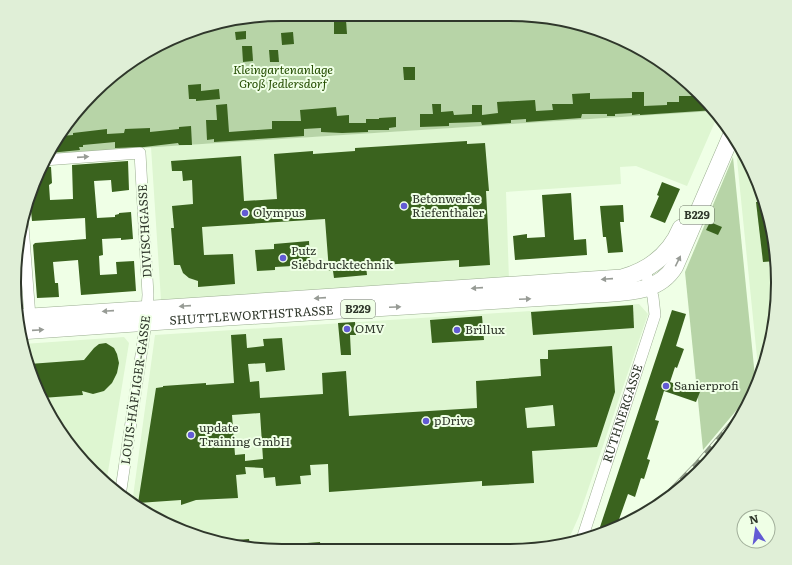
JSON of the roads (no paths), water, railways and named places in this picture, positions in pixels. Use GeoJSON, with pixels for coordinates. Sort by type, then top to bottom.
{"type":"FeatureCollection","features":[{"type":"Feature","properties":{"kind":"main road","name":"B229"},"geometry":{"type":"LineString","coordinates":[[645,270],[662,257],[672,246],[678,236],[722,130]]}},
{"type":"Feature","properties":{"kind":"main road","name":"B229"},"geometry":{"type":"LineString","coordinates":[[651,287],[663,280],[672,272],[729,141]]}},
{"type":"Feature","properties":{"kind":"main road","name":"SHUTTLEWORTHSTRASSE"},"geometry":{"type":"LineString","coordinates":[[25,330],[147,315],[612,279],[632,275],[645,270]]}},
{"type":"Feature","properties":{"kind":"main road","name":"SHUTTLEWORTHSTRASSE"},"geometry":{"type":"LineString","coordinates":[[23,317],[147,315],[596,294],[638,291],[651,287]]}},
{"type":"Feature","properties":{"kind":"street","name":"DIVISCHGASSE"},"geometry":{"type":"LineString","coordinates":[[52,159],[140,153],[148,287],[147,315]]}},
{"type":"Feature","properties":{"kind":"street"},"geometry":{"type":"LineString","coordinates":[[23,248],[23,317]]}},
{"type":"Feature","properties":{"kind":"street","name":"RUTHNERGASSE"},"geometry":{"type":"LineString","coordinates":[[584,533],[655,315],[651,287],[645,270]]}},
{"type":"Feature","properties":{"kind":"street","name":"LOUIS-HÄFLIGER-GASSE"},"geometry":{"type":"LineString","coordinates":[[121,488],[147,315]]}},
{"type":"Feature","properties":{"kind":"railway"},"geometry":{"type":"LineString","coordinates":[[679,482],[725,430]]}},
{"type":"Feature","properties":{"kind":"place","name":"Betonwerke Riefenthaler"},"geometry":{"type":"Point","coordinates":[404,206]}},
{"type":"Feature","properties":{"kind":"place","name":"Olympus"},"geometry":{"type":"Point","coordinates":[245,213]}},
{"type":"Feature","properties":{"kind":"place","name":"Putz Siebdrucktechnik"},"geometry":{"type":"Point","coordinates":[283,258]}},
{"type":"Feature","properties":{"kind":"place","name":"OMV"},"geometry":{"type":"Point","coordinates":[347,329]}},
{"type":"Feature","properties":{"kind":"place","name":"Brillux"},"geometry":{"type":"Point","coordinates":[457,330]}},
{"type":"Feature","properties":{"kind":"place","name":"Sanierprofi"},"geometry":{"type":"Point","coordinates":[666,386]}},
{"type":"Feature","properties":{"kind":"place","name":"pDrive"},"geometry":{"type":"Point","coordinates":[426,421]}},
{"type":"Feature","properties":{"kind":"place","name":"update Training GmbH"},"geometry":{"type":"Point","coordinates":[191,435]}},
{"type":"Feature","properties":{"kind":"park label","name":"Kleingartenanlage Groß Jedlersdorf"},"geometry":{"type":"Point","coordinates":[283,77]}}]}
